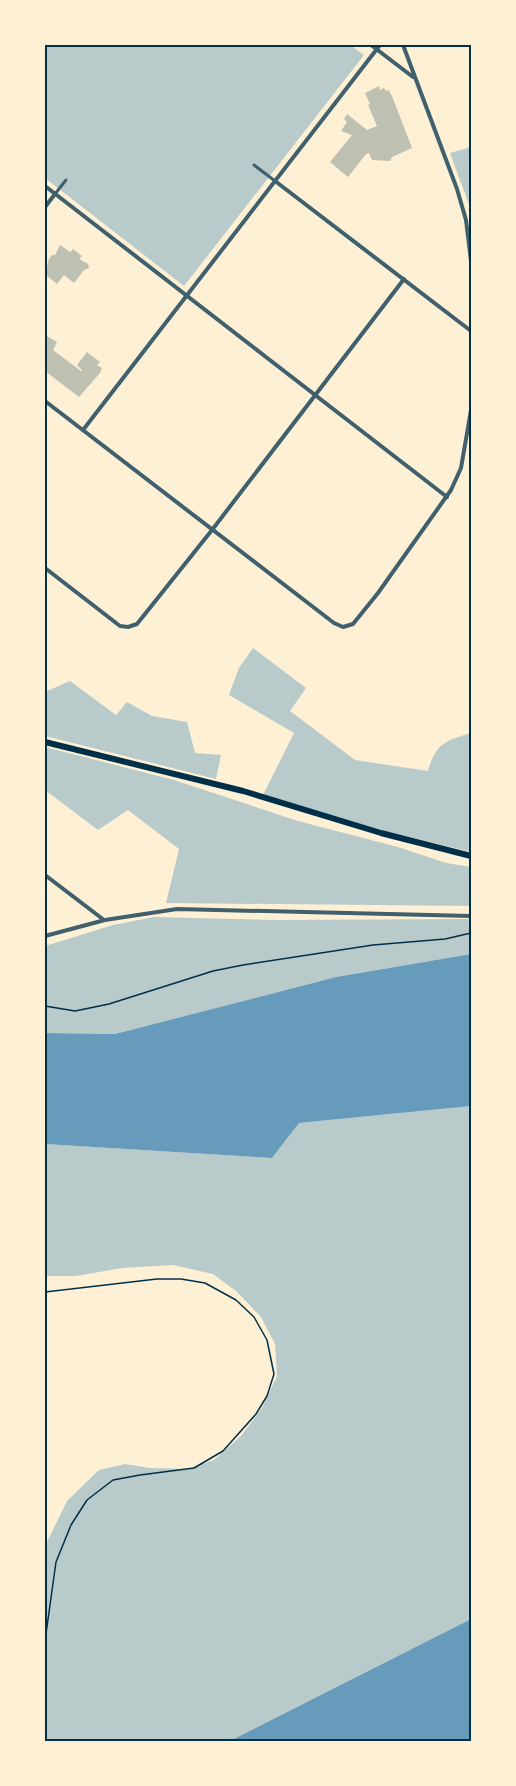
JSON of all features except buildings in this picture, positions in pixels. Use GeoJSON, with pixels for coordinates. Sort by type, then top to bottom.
{"type":"FeatureCollection","features":[{"type":"Feature","properties":{"kind":"main road"},"geometry":{"type":"LineString","coordinates":[[45,742],[243,791],[381,833],[471,856]]}},
{"type":"Feature","properties":{"kind":"street"},"geometry":{"type":"LineString","coordinates":[[371,45],[414,78]]}},
{"type":"Feature","properties":{"kind":"street"},"geometry":{"type":"LineString","coordinates":[[83,430],[380,45]]}},
{"type":"Feature","properties":{"kind":"street"},"geometry":{"type":"LineString","coordinates":[[403,45],[457,189],[466,220],[471,261]]}},
{"type":"Feature","properties":{"kind":"street"},"geometry":{"type":"LineString","coordinates":[[254,165],[471,331]]}},
{"type":"Feature","properties":{"kind":"street"},"geometry":{"type":"LineString","coordinates":[[45,207],[66,180]]}},
{"type":"Feature","properties":{"kind":"street"},"geometry":{"type":"LineString","coordinates":[[45,186],[447,497]]}},
{"type":"Feature","properties":{"kind":"street"},"geometry":{"type":"LineString","coordinates":[[45,568],[120,626],[128,627],[137,624],[404,279]]}},
{"type":"Feature","properties":{"kind":"street"},"geometry":{"type":"LineString","coordinates":[[45,401],[334,623],[343,627],[353,624],[447,497],[461,468],[471,410]]}},
{"type":"Feature","properties":{"kind":"street"},"geometry":{"type":"LineString","coordinates":[[45,875],[105,920]]}},
{"type":"Feature","properties":{"kind":"street"},"geometry":{"type":"LineString","coordinates":[[45,936],[105,920],[177,909],[471,916]]}},
{"type":"Feature","properties":{"kind":"path"},"geometry":{"type":"LineString","coordinates":[[45,1006],[75,1011],[109,1004],[213,971],[243,965],[373,945],[445,939],[471,933]]}},
{"type":"Feature","properties":{"kind":"path"},"geometry":{"type":"LineString","coordinates":[[45,1292],[157,1279],[182,1279],[205,1283],[236,1300],[254,1317],[267,1340],[274,1374],[267,1396],[256,1414],[223,1451],[194,1468],[140,1474],[113,1480],[87,1500],[71,1525],[56,1562],[45,1641]]}},
{"type":"Feature","properties":{"kind":"shaded area"},"geometry":{"type":"Polygon","coordinates":[[[45,45],[350,45],[364,55],[184,286],[45,178],[45,45]]]}},
{"type":"Feature","properties":{"kind":"shaded area"},"geometry":{"type":"Polygon","coordinates":[[[471,147],[471,210],[450,153],[471,147]]]}},
{"type":"Feature","properties":{"kind":"shaded area"},"geometry":{"type":"Polygon","coordinates":[[[253,648],[306,688],[290,711],[355,760],[428,771],[434,754],[443,744],[471,733],[471,852],[381,830],[263,795],[294,733],[229,695],[239,668],[253,648]]]}},
{"type":"Feature","properties":{"kind":"shaded area"},"geometry":{"type":"Polygon","coordinates":[[[70,681],[116,715],[127,702],[152,716],[187,722],[195,753],[221,755],[216,779],[45,736],[45,692],[70,681]]]}},
{"type":"Feature","properties":{"kind":"shaded area"},"geometry":{"type":"Polygon","coordinates":[[[45,747],[174,780],[298,821],[398,847],[446,863],[471,867],[471,906],[166,903],[179,849],[128,810],[98,830],[45,790],[45,747]]]}},
{"type":"Feature","properties":{"kind":"shaded area"},"geometry":{"type":"Polygon","coordinates":[[[154,917],[276,920],[471,919],[471,954],[336,977],[115,1034],[45,1033],[45,946],[113,925],[154,917]]]}},
{"type":"Feature","properties":{"kind":"shaded area"},"geometry":{"type":"Polygon","coordinates":[[[471,1106],[471,1619],[230,1741],[45,1741],[45,1551],[67,1501],[99,1470],[125,1464],[150,1468],[187,1469],[214,1460],[241,1436],[262,1408],[277,1376],[275,1344],[261,1317],[236,1291],[213,1274],[173,1265],[122,1268],[76,1276],[45,1276],[45,1144],[272,1158],[299,1123],[471,1106]]]}},
{"type":"Feature","properties":{"kind":"water"},"geometry":{"type":"Polygon","coordinates":[[[471,954],[471,1106],[299,1123],[272,1158],[45,1144],[45,1033],[115,1034],[336,977],[471,954]]]}},
{"type":"Feature","properties":{"kind":"water"},"geometry":{"type":"Polygon","coordinates":[[[471,1619],[471,1741],[230,1741],[471,1619]]]}}]}
